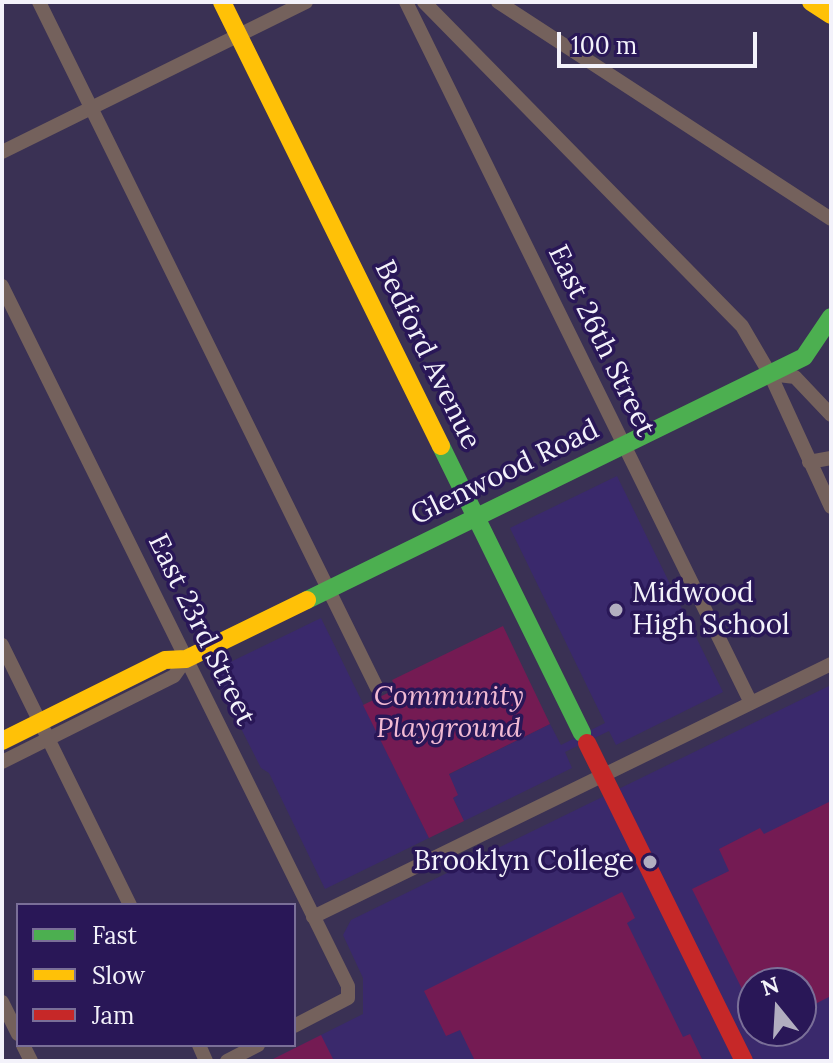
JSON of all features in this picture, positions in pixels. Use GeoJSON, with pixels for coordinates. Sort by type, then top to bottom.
{"type":"FeatureCollection","features":[{"type":"Feature","properties":{"kind":"main road","name":"Bedford Avenue"},"geometry":{"type":"LineString","coordinates":[[222,2],[744,1061]]}},
{"type":"Feature","properties":{"kind":"main road"},"geometry":{"type":"LineString","coordinates":[[811,2],[831,15]]}},
{"type":"Feature","properties":{"kind":"main road","name":"Glenwood Road"},"geometry":{"type":"LineString","coordinates":[[2,741],[44,730],[165,660],[186,659],[804,357],[831,317]]}},
{"type":"Feature","properties":{"kind":"street"},"geometry":{"type":"LineString","coordinates":[[39,2],[377,688]]}},
{"type":"Feature","properties":{"kind":"street"},"geometry":{"type":"LineString","coordinates":[[2,152],[306,2]]}},
{"type":"Feature","properties":{"kind":"street","name":"East 26th Street"},"geometry":{"type":"LineString","coordinates":[[406,2],[751,703]]}},
{"type":"Feature","properties":{"kind":"street"},"geometry":{"type":"LineString","coordinates":[[424,2],[742,326],[770,374],[831,507]]}},
{"type":"Feature","properties":{"kind":"street"},"geometry":{"type":"LineString","coordinates":[[498,2],[831,219]]}},
{"type":"Feature","properties":{"kind":"street","name":"East 23rd Street"},"geometry":{"type":"LineString","coordinates":[[2,286],[348,986],[348,998],[296,1025]]}},
{"type":"Feature","properties":{"kind":"street"},"geometry":{"type":"LineString","coordinates":[[770,374],[795,377],[831,415]]}},
{"type":"Feature","properties":{"kind":"street"},"geometry":{"type":"LineString","coordinates":[[809,462],[831,458]]}},
{"type":"Feature","properties":{"kind":"street"},"geometry":{"type":"LineString","coordinates":[[2,645],[129,903]]}},
{"type":"Feature","properties":{"kind":"street"},"geometry":{"type":"LineString","coordinates":[[313,917],[831,664]]}},
{"type":"Feature","properties":{"kind":"street","name":"Glenwood Road"},"geometry":{"type":"LineString","coordinates":[[2,762],[44,730]]}},
{"type":"Feature","properties":{"kind":"street"},"geometry":{"type":"LineString","coordinates":[[2,1002],[16,1030]]}},
{"type":"Feature","properties":{"kind":"street"},"geometry":{"type":"LineString","coordinates":[[227,1061],[254,1047]]}},
{"type":"Feature","properties":{"kind":"shaded area","name":"Midwood High School"},"geometry":{"type":"Polygon","coordinates":[[[617,476],[723,692],[616,745],[609,731],[565,752],[572,768],[464,821],[453,798],[457,795],[448,775],[550,724],[561,745],[605,723],[510,528],[617,476]]]}},
{"type":"Feature","properties":{"kind":"shaded area"},"geometry":{"type":"Polygon","coordinates":[[[321,618],[429,838],[325,889],[269,773],[261,768],[212,671],[321,618]]]}},
{"type":"Feature","properties":{"kind":"shaded area","name":"Brooklyn College"},"geometry":{"type":"Polygon","coordinates":[[[831,685],[831,1061],[269,1061],[363,1014],[363,978],[343,935],[351,920],[831,685]]]}},
{"type":"Feature","properties":{"kind":"green space","name":"Community Playground"},"geometry":{"type":"Polygon","coordinates":[[[503,626],[550,724],[449,774],[458,795],[453,798],[464,821],[429,838],[363,705],[396,689],[392,680],[503,626]]]}},
{"type":"Feature","properties":{"kind":"green space"},"geometry":{"type":"Polygon","coordinates":[[[831,801],[831,996],[817,1003],[817,967],[737,967],[737,979],[692,889],[729,871],[719,849],[760,828],[764,834],[831,801]]]}},
{"type":"Feature","properties":{"kind":"green space"},"geometry":{"type":"Polygon","coordinates":[[[622,892],[635,918],[627,923],[683,1037],[690,1034],[703,1061],[475,1061],[460,1030],[446,1036],[424,991],[622,892]]]}},
{"type":"Feature","properties":{"kind":"green space"},"geometry":{"type":"Polygon","coordinates":[[[321,1035],[334,1061],[269,1061],[321,1035]]]}},
{"type":"Feature","properties":{"kind":"traffic: fast"},"geometry":{"type":"LineString","coordinates":[[307,600],[804,357],[831,317]]}},
{"type":"Feature","properties":{"kind":"traffic: fast"},"geometry":{"type":"LineString","coordinates":[[441,446],[582,733]]}},
{"type":"Feature","properties":{"kind":"traffic: slow"},"geometry":{"type":"LineString","coordinates":[[222,2],[441,446]]}},
{"type":"Feature","properties":{"kind":"traffic: slow"},"geometry":{"type":"LineString","coordinates":[[811,2],[831,15]]}},
{"type":"Feature","properties":{"kind":"traffic: slow"},"geometry":{"type":"LineString","coordinates":[[2,741],[165,660],[186,659],[307,600]]}},
{"type":"Feature","properties":{"kind":"traffic: jam"},"geometry":{"type":"LineString","coordinates":[[587,743],[744,1061]]}},
{"type":"Feature","properties":{"kind":"place","name":"Midwood High School"},"geometry":{"type":"Point","coordinates":[616,610]}},
{"type":"Feature","properties":{"kind":"place","name":"Brooklyn College"},"geometry":{"type":"Point","coordinates":[650,862]}}]}
